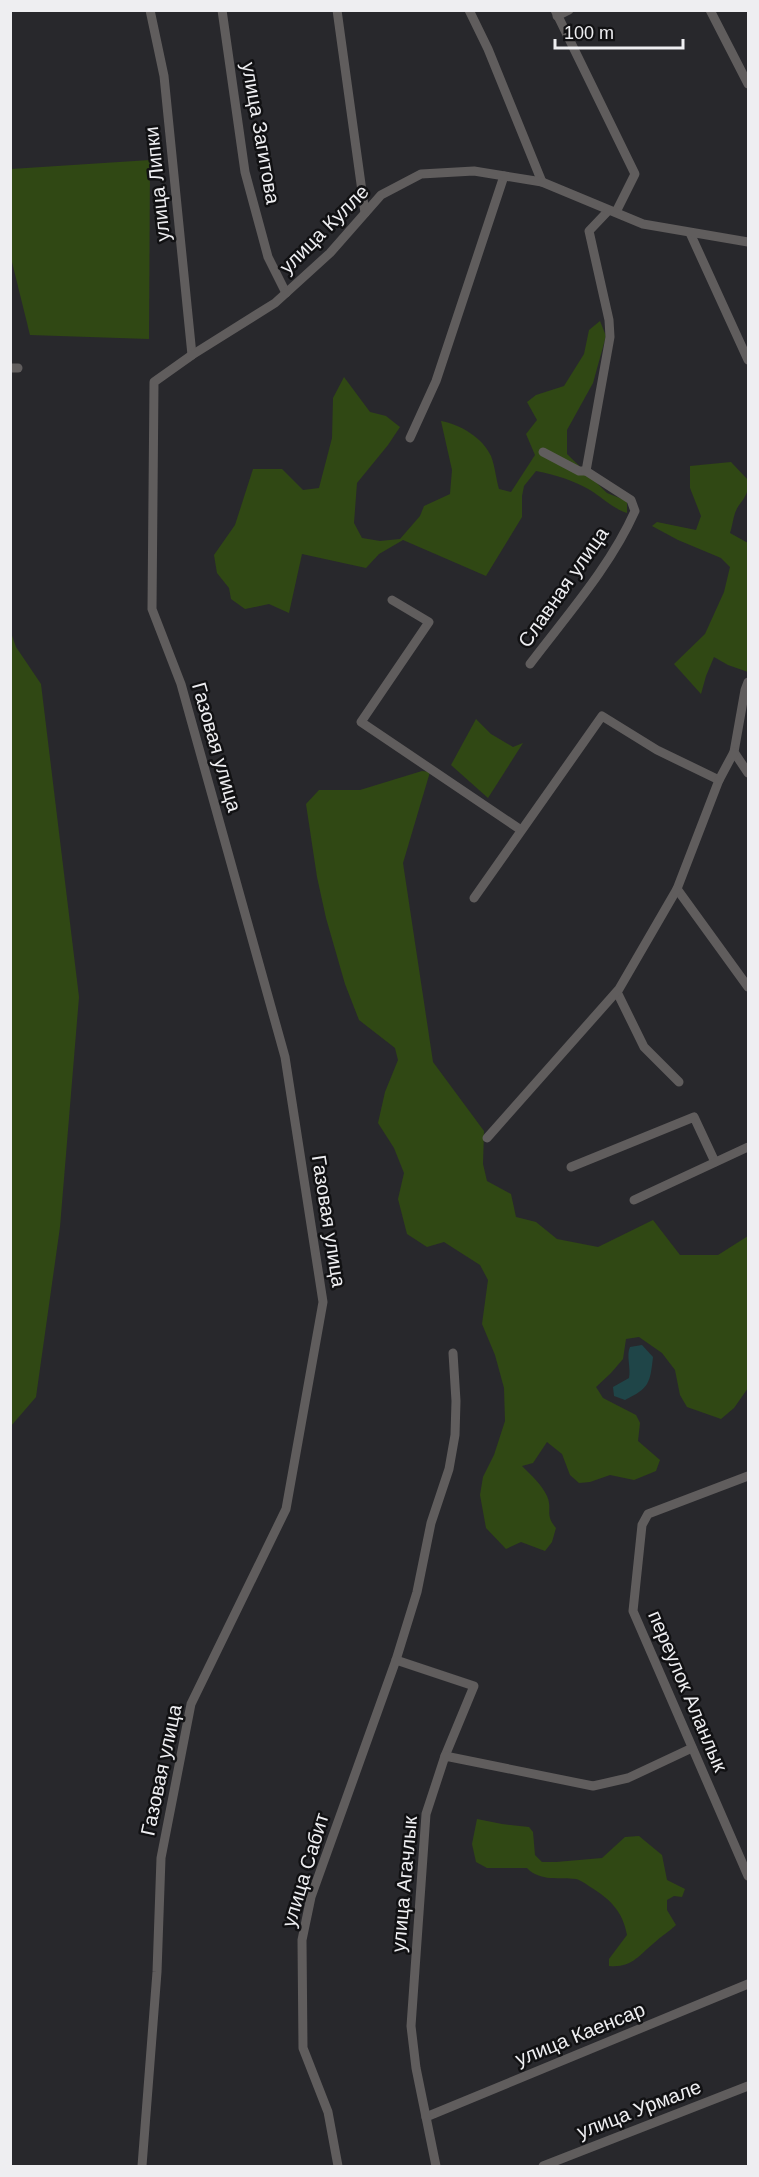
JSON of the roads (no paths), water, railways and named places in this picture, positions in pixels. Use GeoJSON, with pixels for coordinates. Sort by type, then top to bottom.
{"type":"FeatureCollection","features":[{"type":"Feature","properties":{"kind":"street","name":"улица Липки"},"geometry":{"type":"LineString","coordinates":[[150,10],[164,76],[192,354]]}},
{"type":"Feature","properties":{"kind":"street","name":"улица Загитова"},"geometry":{"type":"LineString","coordinates":[[222,10],[245,172],[268,257],[286,293]]}},
{"type":"Feature","properties":{"kind":"street"},"geometry":{"type":"LineString","coordinates":[[337,10],[365,213]]}},
{"type":"Feature","properties":{"kind":"street"},"geometry":{"type":"LineString","coordinates":[[469,10],[488,49],[542,182]]}},
{"type":"Feature","properties":{"kind":"street"},"geometry":{"type":"LineString","coordinates":[[569,10],[556,13],[634,174],[612,212],[589,231],[609,320],[610,337],[586,471]]}},
{"type":"Feature","properties":{"kind":"street"},"geometry":{"type":"LineString","coordinates":[[710,10],[748,84]]}},
{"type":"Feature","properties":{"kind":"street","name":"улица Кулле"},"geometry":{"type":"LineString","coordinates":[[154,382],[192,354],[275,303],[330,253],[381,195],[421,174],[474,171],[542,182],[643,224],[748,242]]}},
{"type":"Feature","properties":{"kind":"street"},"geometry":{"type":"LineString","coordinates":[[410,438],[436,381],[504,176]]}},
{"type":"Feature","properties":{"kind":"street"},"geometry":{"type":"LineString","coordinates":[[690,233],[748,360]]}},
{"type":"Feature","properties":{"kind":"street","name":"Газовая улица"},"geometry":{"type":"LineString","coordinates":[[142,2166],[157,1972],[161,1858],[191,1704],[286,1509],[323,1302],[285,1057],[181,684],[152,609],[154,382]]}},
{"type":"Feature","properties":{"kind":"street","name":"Славная улица"},"geometry":{"type":"LineString","coordinates":[[530,664],[595,579],[634,511],[631,500],[586,471],[579,471],[543,452]]}},
{"type":"Feature","properties":{"kind":"street"},"geometry":{"type":"LineString","coordinates":[[392,600],[429,622],[361,722],[521,830]]}},
{"type":"Feature","properties":{"kind":"street"},"geometry":{"type":"LineString","coordinates":[[487,1138],[617,992],[677,889],[719,780],[734,752],[748,682]]}},
{"type":"Feature","properties":{"kind":"street"},"geometry":{"type":"LineString","coordinates":[[474,898],[602,716],[657,750],[719,780]]}},
{"type":"Feature","properties":{"kind":"street"},"geometry":{"type":"LineString","coordinates":[[734,752],[748,773]]}},
{"type":"Feature","properties":{"kind":"street"},"geometry":{"type":"LineString","coordinates":[[677,889],[748,987]]}},
{"type":"Feature","properties":{"kind":"street"},"geometry":{"type":"LineString","coordinates":[[617,992],[644,1047],[679,1082]]}},
{"type":"Feature","properties":{"kind":"street"},"geometry":{"type":"LineString","coordinates":[[572,1167],[694,1117],[715,1162]]}},
{"type":"Feature","properties":{"kind":"street"},"geometry":{"type":"LineString","coordinates":[[633,1200],[748,1147]]}},
{"type":"Feature","properties":{"kind":"street","name":"улица Сабит"},"geometry":{"type":"LineString","coordinates":[[338,2166],[328,2112],[303,2048],[302,1940],[311,1897],[396,1660],[417,1592],[431,1523],[449,1469],[455,1435],[456,1401],[453,1353]]}},
{"type":"Feature","properties":{"kind":"street","name":"переулок Аланлык"},"geometry":{"type":"LineString","coordinates":[[748,1476],[648,1514],[643,1521],[633,1611],[748,1876]]}},
{"type":"Feature","properties":{"kind":"street","name":"улица Агачлык"},"geometry":{"type":"LineString","coordinates":[[396,1660],[474,1686],[445,1756],[426,1814],[411,2026],[436,2166]]}},
{"type":"Feature","properties":{"kind":"street"},"geometry":{"type":"LineString","coordinates":[[445,1756],[593,1786],[628,1778],[692,1748]]}},
{"type":"Feature","properties":{"kind":"street","name":"улица Каенсар"},"geometry":{"type":"LineString","coordinates":[[426,2117],[748,1984]]}},
{"type":"Feature","properties":{"kind":"street","name":"улица Урмале"},"geometry":{"type":"LineString","coordinates":[[543,2166],[748,2086]]}},
{"type":"Feature","properties":{"kind":"water"},"geometry":{"type":"Polygon","coordinates":[[[642,1345],[653,1357],[647,1384],[625,1400],[614,1396],[613,1387],[629,1378],[630,1347],[642,1345]]]}}]}
